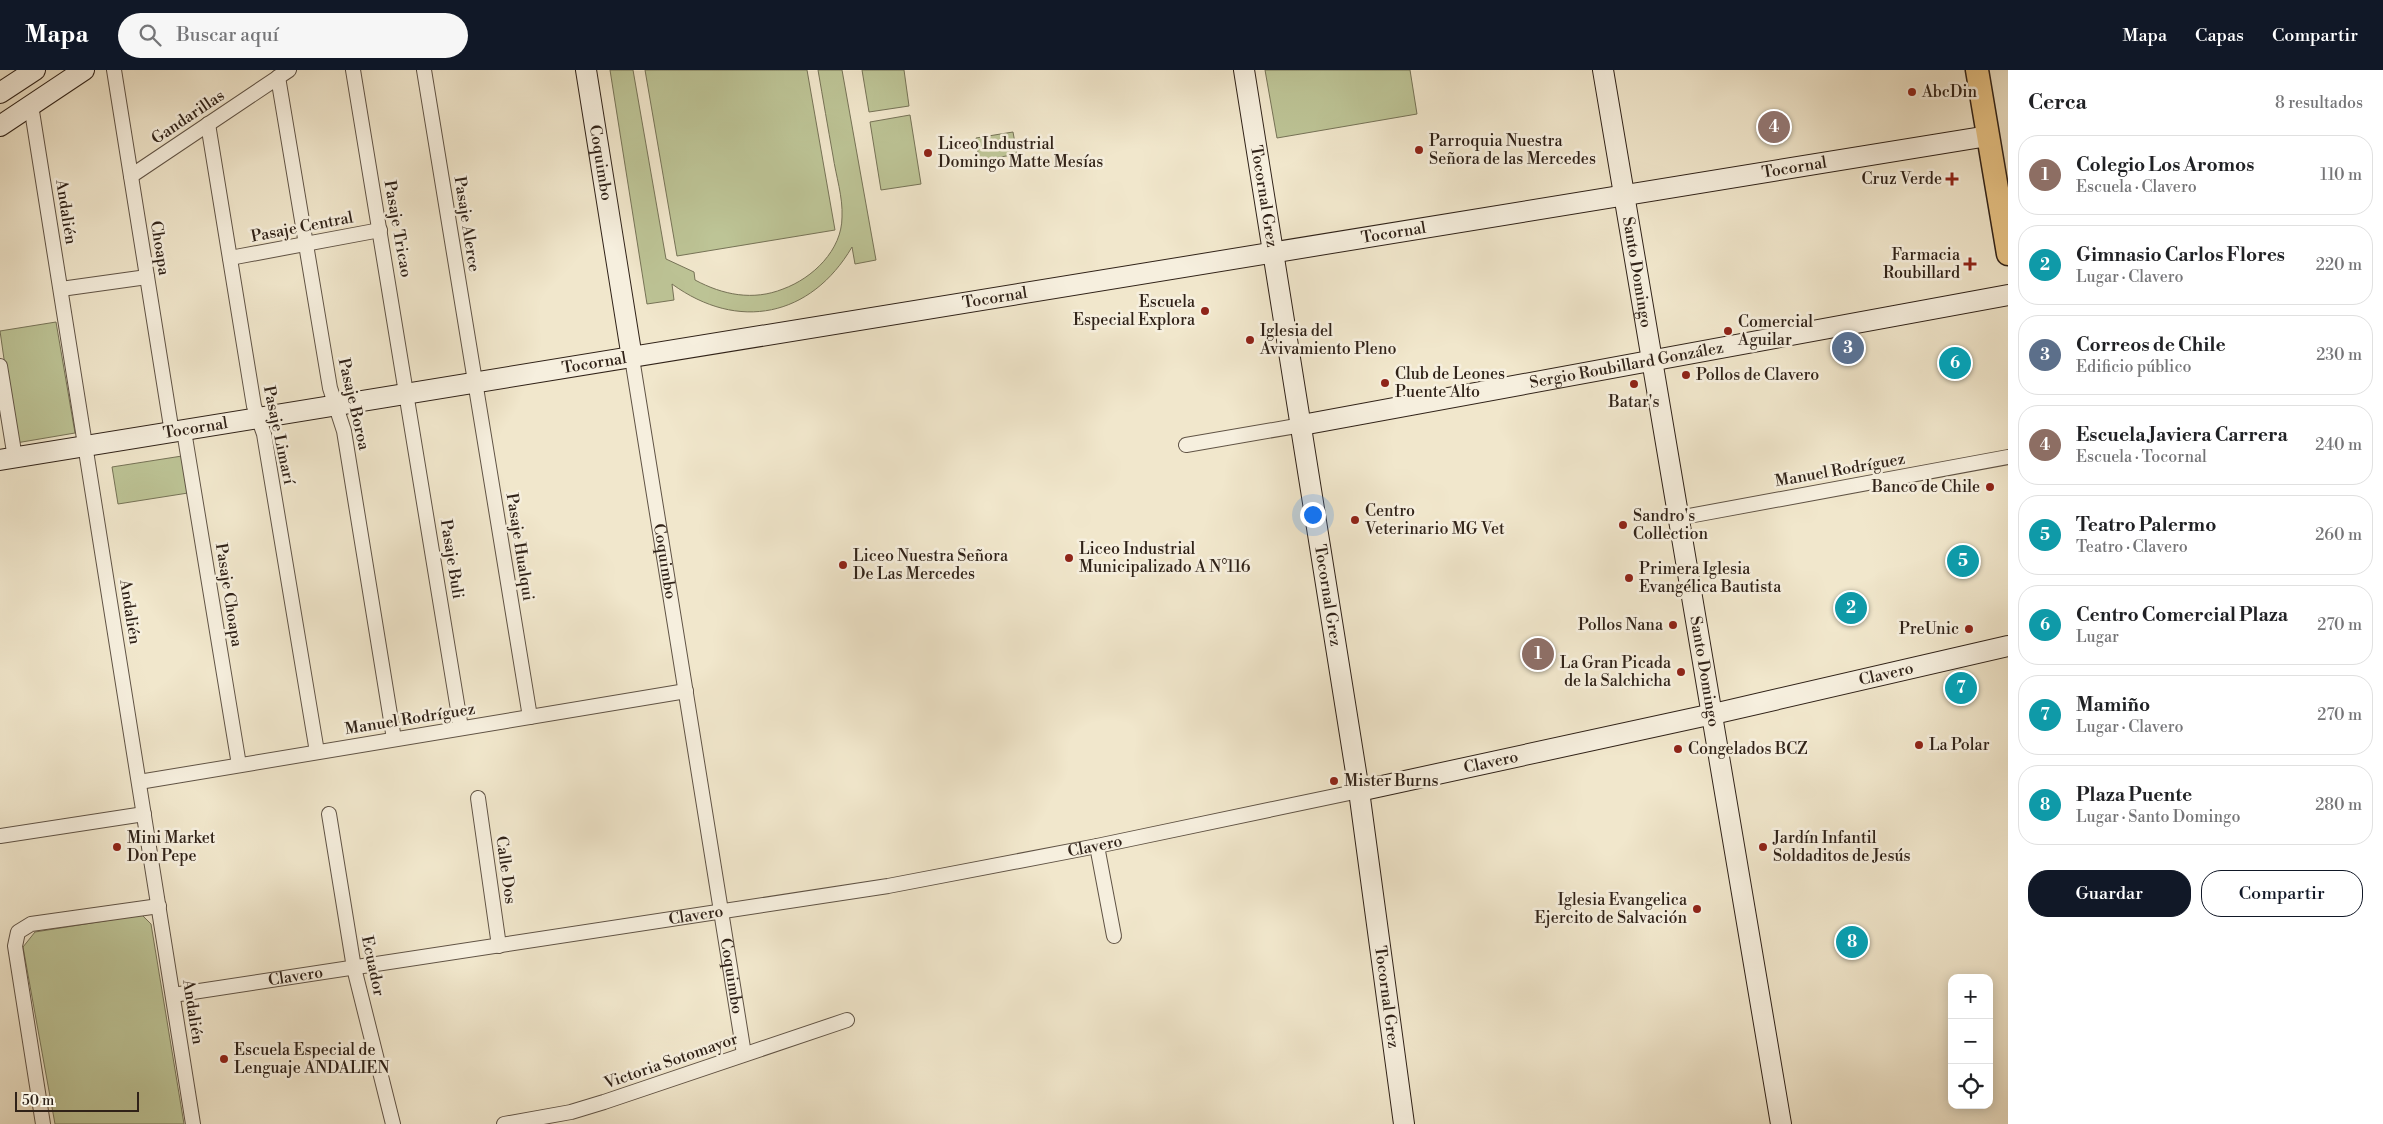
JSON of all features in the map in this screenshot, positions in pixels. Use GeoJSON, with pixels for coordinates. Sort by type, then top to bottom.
{"type":"FeatureCollection","features":[{"type":"Feature","properties":{"kind":"main road"},"geometry":{"type":"LineString","coordinates":[[1977,70],[2008,254]]}},
{"type":"Feature","properties":{"kind":"street"},"geometry":{"type":"LineString","coordinates":[[0,93],[35,70]]}},
{"type":"Feature","properties":{"kind":"street"},"geometry":{"type":"LineString","coordinates":[[0,126],[84,70]]}},
{"type":"Feature","properties":{"kind":"street","name":"Choapa"},"geometry":{"type":"LineString","coordinates":[[114,70],[147,277],[178,432]]}},
{"type":"Feature","properties":{"kind":"street","name":"Pasaje Tricao"},"geometry":{"type":"LineString","coordinates":[[353,70],[408,394]]}},
{"type":"Feature","properties":{"kind":"street","name":"Pasaje Alerce"},"geometry":{"type":"LineString","coordinates":[[424,70],[475,383]]}},
{"type":"Feature","properties":{"kind":"street","name":"Coquimbo"},"geometry":{"type":"LineString","coordinates":[[586,70],[744,1054]]}},
{"type":"Feature","properties":{"kind":"street","name":"Tocornal Grez"},"geometry":{"type":"LineString","coordinates":[[1244,70],[1359,791],[1404,1124]]}},
{"type":"Feature","properties":{"kind":"street","name":"Santo Domingo"},"geometry":{"type":"LineString","coordinates":[[1603,70],[1781,1124]]}},
{"type":"Feature","properties":{"kind":"street","name":"Gandarillas"},"geometry":{"type":"LineString","coordinates":[[131,176],[284,73]]}},
{"type":"Feature","properties":{"kind":"street","name":"Pasaje Boroa"},"geometry":{"type":"LineString","coordinates":[[284,73],[306,244],[330,388],[344,431],[394,739]]}},
{"type":"Feature","properties":{"kind":"street","name":"Andalién"},"geometry":{"type":"LineString","coordinates":[[31,105],[193,1124]]}},
{"type":"Feature","properties":{"kind":"street","name":"Pasaje Limarí"},"geometry":{"type":"LineString","coordinates":[[208,124],[254,406],[264,434],[317,752]]}},
{"type":"Feature","properties":{"kind":"street","name":"Tocornal"},"geometry":{"type":"LineString","coordinates":[[7,459],[1988,136]]}},
{"type":"Feature","properties":{"kind":"street","name":"Pasaje Central"},"geometry":{"type":"LineString","coordinates":[[230,258],[380,230]]}},
{"type":"Feature","properties":{"kind":"street"},"geometry":{"type":"LineString","coordinates":[[61,289],[147,277]]}},
{"type":"Feature","properties":{"kind":"street","name":"Sergio Roubillard González"},"geometry":{"type":"LineString","coordinates":[[1186,445],[1302,426],[2008,295]]}},
{"type":"Feature","properties":{"kind":"street"},"geometry":{"type":"LineString","coordinates":[[0,366],[7,459]]}},
{"type":"Feature","properties":{"kind":"street","name":"Pasaje Hualqui"},"geometry":{"type":"LineString","coordinates":[[475,383],[530,717]]}},
{"type":"Feature","properties":{"kind":"street","name":"Pasaje Buli"},"geometry":{"type":"LineString","coordinates":[[408,394],[461,728]]}},
{"type":"Feature","properties":{"kind":"street","name":"Pasaje Choapa"},"geometry":{"type":"LineString","coordinates":[[178,432],[239,765]]}},
{"type":"Feature","properties":{"kind":"street","name":"Manuel Rodríguez"},"geometry":{"type":"LineString","coordinates":[[1678,518],[2008,457]]}},
{"type":"Feature","properties":{"kind":"street","name":"Clavero"},"geometry":{"type":"LineString","coordinates":[[173,995],[888,886],[1097,846],[1359,791],[1711,714],[2008,646]]}},
{"type":"Feature","properties":{"kind":"street","name":"Manuel Rodríguez"},"geometry":{"type":"LineString","coordinates":[[139,782],[686,691]]}},
{"type":"Feature","properties":{"kind":"street","name":"Calle Dos"},"geometry":{"type":"LineString","coordinates":[[478,798],[499,946]]}},
{"type":"Feature","properties":{"kind":"street"},"geometry":{"type":"LineString","coordinates":[[0,836],[144,814]]}},
{"type":"Feature","properties":{"kind":"street","name":"Ecuador"},"geometry":{"type":"LineString","coordinates":[[329,814],[354,968],[393,1124]]}},
{"type":"Feature","properties":{"kind":"street"},"geometry":{"type":"LineString","coordinates":[[1097,846],[1114,936]]}},
{"type":"Feature","properties":{"kind":"street"},"geometry":{"type":"LineString","coordinates":[[43,1124],[15,946],[18,932],[31,924],[159,906]]}},
{"type":"Feature","properties":{"kind":"street","name":"Victoria Sotomayor"},"geometry":{"type":"LineString","coordinates":[[504,1124],[571,1112],[847,1020]]}},
{"type":"Feature","properties":{"kind":"green space"},"geometry":{"type":"Polygon","coordinates":[[[610,70],[633,70],[666,259],[694,272],[695,280],[716,289],[738,295],[761,295],[783,289],[805,278],[824,261],[837,241],[841,229],[841,202],[818,70],[842,70],[876,260],[855,264],[852,247],[835,271],[816,289],[794,302],[771,310],[747,312],[722,308],[697,299],[672,284],[674,300],[647,304],[610,70]]]}},
{"type":"Feature","properties":{"kind":"green space"},"geometry":{"type":"Polygon","coordinates":[[[645,70],[807,70],[835,230],[677,256],[645,70]]]}},
{"type":"Feature","properties":{"kind":"green space"},"geometry":{"type":"Polygon","coordinates":[[[862,70],[904,70],[909,106],[869,112],[862,70]]]}},
{"type":"Feature","properties":{"kind":"green space"},"geometry":{"type":"Polygon","coordinates":[[[1265,70],[1410,70],[1417,114],[1277,138],[1265,70]]]}},
{"type":"Feature","properties":{"kind":"green space"},"geometry":{"type":"Polygon","coordinates":[[[910,115],[921,184],[881,190],[870,122],[910,115]]]}},
{"type":"Feature","properties":{"kind":"green space"},"geometry":{"type":"Polygon","coordinates":[[[1013,132],[1017,154],[979,161],[976,138],[1013,132]]]}},
{"type":"Feature","properties":{"kind":"green space"},"geometry":{"type":"Polygon","coordinates":[[[56,322],[75,433],[16,443],[0,331],[56,322]]]}},
{"type":"Feature","properties":{"kind":"green space"},"geometry":{"type":"Polygon","coordinates":[[[182,456],[188,493],[118,504],[112,467],[182,456]]]}},
{"type":"Feature","properties":{"kind":"green space"},"geometry":{"type":"Polygon","coordinates":[[[142,915],[151,924],[184,1124],[55,1124],[23,947],[35,932],[142,915]]]}},
{"type":"Feature","properties":{"kind":"place","name":"AbcDin"},"geometry":{"type":"Point","coordinates":[1912,92]}},
{"type":"Feature","properties":{"kind":"place","name":"Escuela Javiera Carrera"},"geometry":{"type":"Point","coordinates":[1774,127]}},
{"type":"Feature","properties":{"kind":"place","name":"Parroquia Nuestra Señora de las Mercedes"},"geometry":{"type":"Point","coordinates":[1419,150]}},
{"type":"Feature","properties":{"kind":"place","name":"Liceo Industrial Domingo Matte Mesías"},"geometry":{"type":"Point","coordinates":[928,153]}},
{"type":"Feature","properties":{"kind":"place","name":"Cruz Verde"},"geometry":{"type":"Point","coordinates":[1952,179]}},
{"type":"Feature","properties":{"kind":"place","name":"Farmacia Roubillard"},"geometry":{"type":"Point","coordinates":[1970,264]}},
{"type":"Feature","properties":{"kind":"place","name":"Escuela Especial Explora"},"geometry":{"type":"Point","coordinates":[1205,311]}},
{"type":"Feature","properties":{"kind":"place","name":"Comercial Aguilar"},"geometry":{"type":"Point","coordinates":[1728,331]}},
{"type":"Feature","properties":{"kind":"place","name":"Iglesia del Avivamiento Pleno"},"geometry":{"type":"Point","coordinates":[1250,340]}},
{"type":"Feature","properties":{"kind":"place","name":"Correos de Chile"},"geometry":{"type":"Point","coordinates":[1848,348]}},
{"type":"Feature","properties":{"kind":"place","name":"Centro Comercial Plaza"},"geometry":{"type":"Point","coordinates":[1955,363]}},
{"type":"Feature","properties":{"kind":"place","name":"Pollos de Clavero"},"geometry":{"type":"Point","coordinates":[1686,375]}},
{"type":"Feature","properties":{"kind":"place","name":"Club de Leones Puente Alto"},"geometry":{"type":"Point","coordinates":[1385,383]}},
{"type":"Feature","properties":{"kind":"place","name":"Batar's"},"geometry":{"type":"Point","coordinates":[1634,384]}},
{"type":"Feature","properties":{"kind":"place","name":"Banco de Chile"},"geometry":{"type":"Point","coordinates":[1990,487]}},
{"type":"Feature","properties":{"kind":"place","name":"Centro Veterinario MG Vet"},"geometry":{"type":"Point","coordinates":[1355,520]}},
{"type":"Feature","properties":{"kind":"place","name":"Sandro's Collection"},"geometry":{"type":"Point","coordinates":[1623,525]}},
{"type":"Feature","properties":{"kind":"place","name":"Liceo Industrial Municipalizado A N°116"},"geometry":{"type":"Point","coordinates":[1069,558]}},
{"type":"Feature","properties":{"kind":"place","name":"Teatro Palermo"},"geometry":{"type":"Point","coordinates":[1963,561]}},
{"type":"Feature","properties":{"kind":"place","name":"Liceo Nuestra Señora De Las Mercedes"},"geometry":{"type":"Point","coordinates":[843,565]}},
{"type":"Feature","properties":{"kind":"place","name":"Primera Iglesia Evangélica Bautista"},"geometry":{"type":"Point","coordinates":[1629,578]}},
{"type":"Feature","properties":{"kind":"place","name":"Gimnasio Carlos Flores"},"geometry":{"type":"Point","coordinates":[1851,608]}},
{"type":"Feature","properties":{"kind":"place","name":"Pollos Nana"},"geometry":{"type":"Point","coordinates":[1673,625]}},
{"type":"Feature","properties":{"kind":"place","name":"PreUnic"},"geometry":{"type":"Point","coordinates":[1969,629]}},
{"type":"Feature","properties":{"kind":"place","name":"Colegio Los Aromos"},"geometry":{"type":"Point","coordinates":[1538,654]}},
{"type":"Feature","properties":{"kind":"place","name":"La Gran Picada de la Salchicha"},"geometry":{"type":"Point","coordinates":[1681,672]}},
{"type":"Feature","properties":{"kind":"place","name":"Mamiño"},"geometry":{"type":"Point","coordinates":[1961,688]}},
{"type":"Feature","properties":{"kind":"place","name":"La Polar"},"geometry":{"type":"Point","coordinates":[1919,745]}},
{"type":"Feature","properties":{"kind":"place","name":"Congelados BCZ"},"geometry":{"type":"Point","coordinates":[1678,749]}},
{"type":"Feature","properties":{"kind":"place","name":"Mister Burns"},"geometry":{"type":"Point","coordinates":[1334,781]}},
{"type":"Feature","properties":{"kind":"place","name":"Mini Market Don Pepe"},"geometry":{"type":"Point","coordinates":[117,847]}},
{"type":"Feature","properties":{"kind":"place","name":"Jardín Infantil Soldaditos de Jesús"},"geometry":{"type":"Point","coordinates":[1763,847]}},
{"type":"Feature","properties":{"kind":"place","name":"Iglesia Evangelica Ejercito de Salvación"},"geometry":{"type":"Point","coordinates":[1697,909]}},
{"type":"Feature","properties":{"kind":"place","name":"Plaza Puente"},"geometry":{"type":"Point","coordinates":[1852,942]}},
{"type":"Feature","properties":{"kind":"place","name":"Escuela Especial de Lenguaje ANDALIEN"},"geometry":{"type":"Point","coordinates":[224,1059]}}]}
